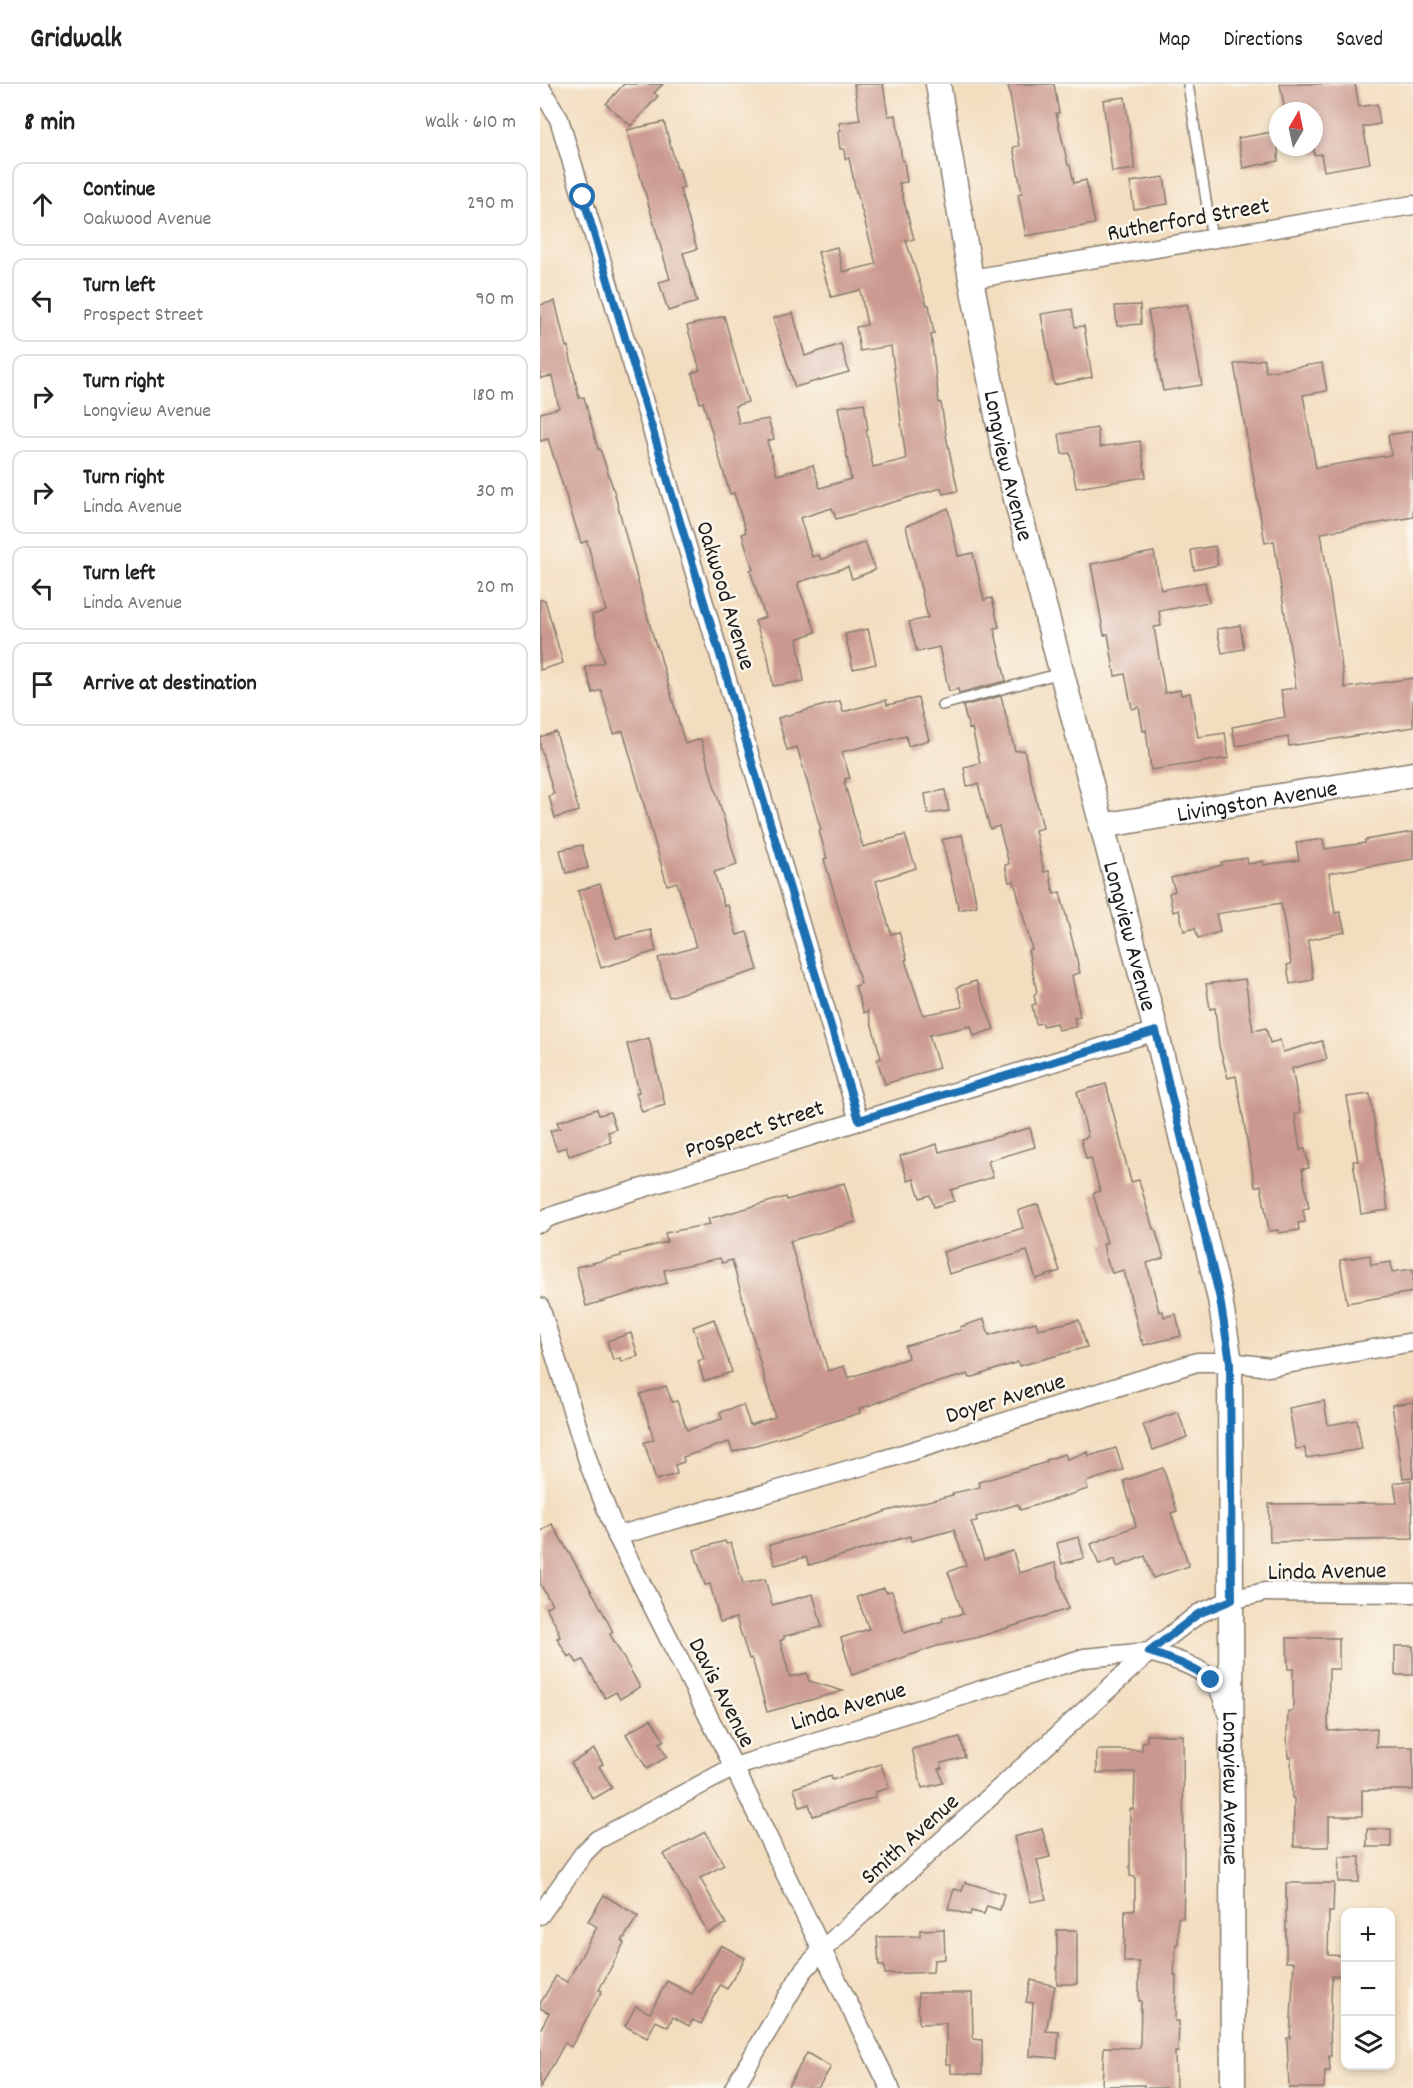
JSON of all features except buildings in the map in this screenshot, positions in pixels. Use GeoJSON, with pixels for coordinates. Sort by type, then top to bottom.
{"type":"FeatureCollection","features":[{"type":"Feature","properties":{"kind":"street","name":"Longview Avenue"},"geometry":{"type":"LineString","coordinates":[[938,84],[971,279],[1005,457],[1156,1031],[1220,1299],[1230,1362],[1233,2088]]}},
{"type":"Feature","properties":{"kind":"street","name":"Oakwood Avenue"},"geometry":{"type":"LineString","coordinates":[[540,87],[559,119],[859,1120]]}},
{"type":"Feature","properties":{"kind":"street","name":"Rutherford Street"},"geometry":{"type":"LineString","coordinates":[[971,279],[1413,205]]}},
{"type":"Feature","properties":{"kind":"street","name":"Livingston Avenue"},"geometry":{"type":"LineString","coordinates":[[1101,826],[1413,774]]}},
{"type":"Feature","properties":{"kind":"street","name":"Prospect Street"},"geometry":{"type":"LineString","coordinates":[[540,1223],[549,1217],[859,1120],[1156,1031]]}},
{"type":"Feature","properties":{"kind":"street","name":"Davis Avenue"},"geometry":{"type":"LineString","coordinates":[[540,1307],[590,1467],[617,1536],[734,1767],[890,2088]]}},
{"type":"Feature","properties":{"kind":"street","name":"Doyer Avenue"},"geometry":{"type":"LineString","coordinates":[[617,1536],[883,1460],[1197,1362],[1230,1362],[1269,1367],[1413,1342]]}},
{"type":"Feature","properties":{"kind":"street","name":"Linda Avenue"},"geometry":{"type":"LineString","coordinates":[[1149,1652],[1198,1614],[1232,1600],[1265,1592],[1413,1593]]}},
{"type":"Feature","properties":{"kind":"street","name":"Linda Avenue"},"geometry":{"type":"LineString","coordinates":[[540,1915],[584,1852],[597,1840],[734,1767],[1084,1658],[1149,1652],[1199,1671],[1219,1690],[1233,1729]]}},
{"type":"Feature","properties":{"kind":"street","name":"Smith Avenue"},"geometry":{"type":"LineString","coordinates":[[734,2088],[803,1971],[822,1950],[1149,1652]]}},
{"type":"Feature","properties":{"kind":"lane"},"geometry":{"type":"LineString","coordinates":[[1188,84],[1212,239]]}},
{"type":"Feature","properties":{"kind":"lane"},"geometry":{"type":"LineString","coordinates":[[942,705],[1061,673]]}},
{"type":"Feature","properties":{"kind":"route"},"geometry":{"type":"LineString","coordinates":[[583,197],[859,1120],[1156,1031],[1220,1299],[1230,1362],[1232,1600],[1198,1614],[1149,1652],[1182,1663],[1211,1680]]}}]}
